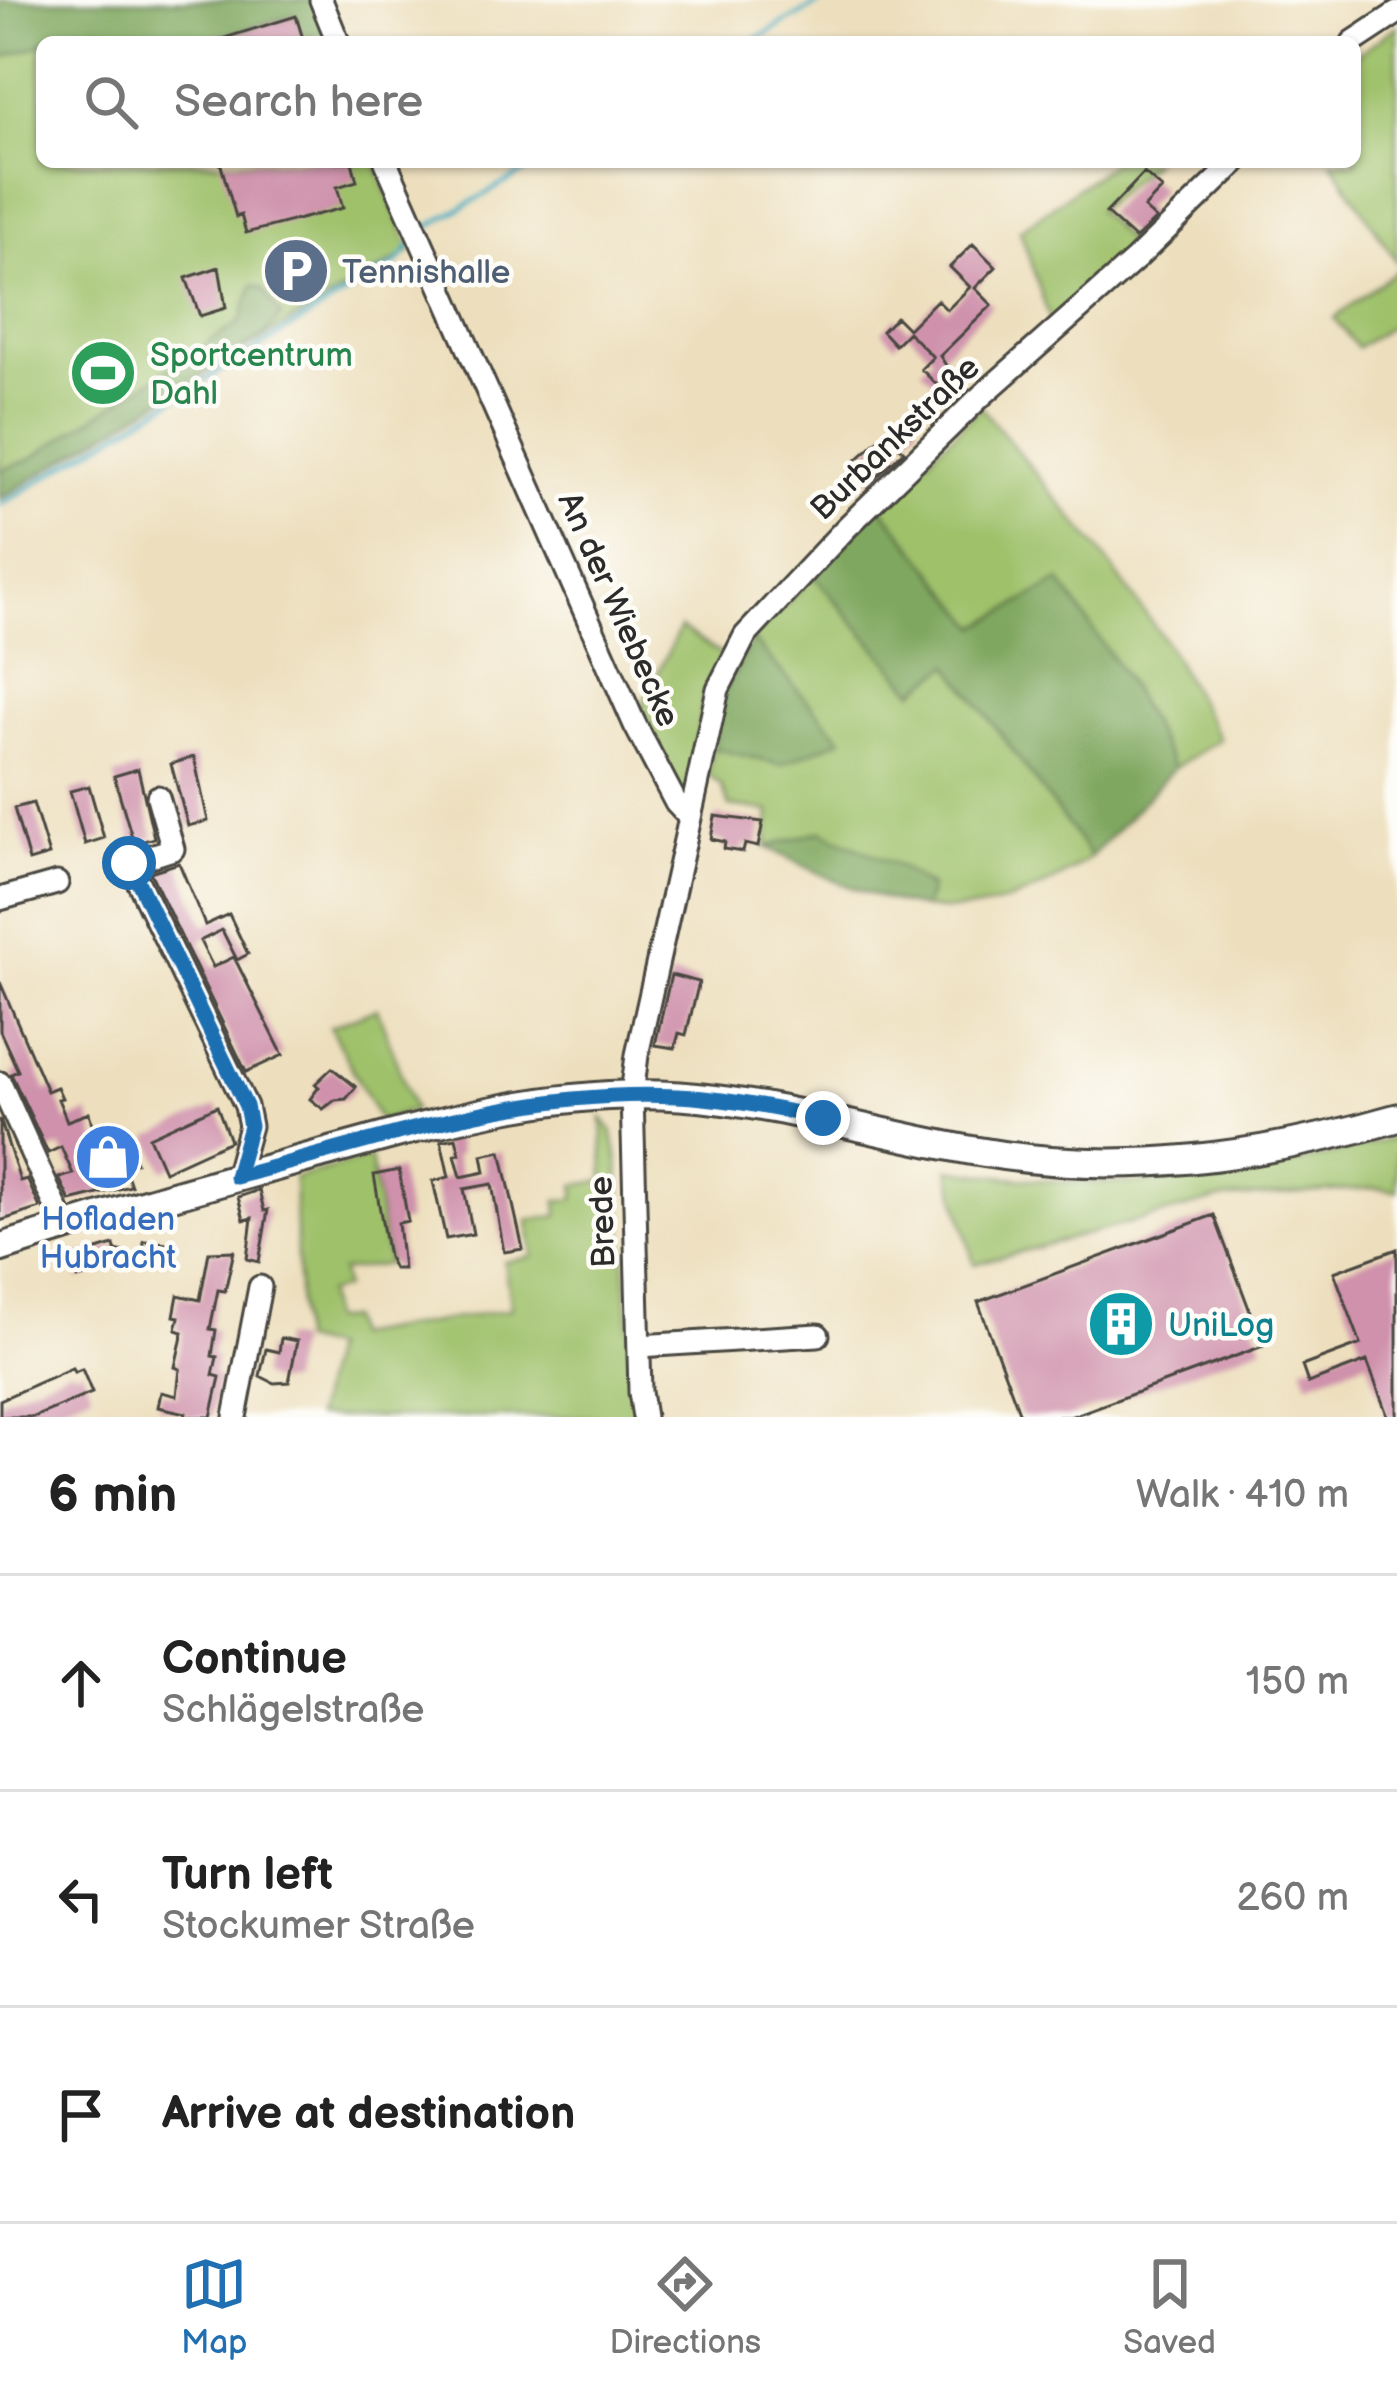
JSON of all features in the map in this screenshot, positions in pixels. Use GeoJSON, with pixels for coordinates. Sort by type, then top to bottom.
{"type":"FeatureCollection","features":[{"type":"Feature","properties":{"kind":"main road"},"geometry":{"type":"LineString","coordinates":[[0,1248],[236,1177],[490,1109],[579,1097],[632,1095],[740,1103],[979,1152],[1083,1164],[1140,1165],[1242,1155],[1397,1118]]}},
{"type":"Feature","properties":{"kind":"street"},"geometry":{"type":"LineString","coordinates":[[321,0],[336,36]]}},
{"type":"Feature","properties":{"kind":"street"},"geometry":{"type":"LineString","coordinates":[[1361,37],[1397,13]]}},
{"type":"Feature","properties":{"kind":"street","name":"An der Wiebecke"},"geometry":{"type":"LineString","coordinates":[[389,168],[634,725],[676,803],[690,818]]}},
{"type":"Feature","properties":{"kind":"street","name":"Burbankstraße"},"geometry":{"type":"LineString","coordinates":[[690,818],[718,689],[745,636],[845,529],[979,398],[1136,260],[1230,168]]}},
{"type":"Feature","properties":{"kind":"street"},"geometry":{"type":"LineString","coordinates":[[158,797],[173,849],[129,863],[246,1106],[250,1126],[236,1177]]}},
{"type":"Feature","properties":{"kind":"street"},"geometry":{"type":"LineString","coordinates":[[632,1095],[690,818]]}},
{"type":"Feature","properties":{"kind":"street"},"geometry":{"type":"LineString","coordinates":[[0,898],[57,883]]}},
{"type":"Feature","properties":{"kind":"street"},"geometry":{"type":"LineString","coordinates":[[0,1083],[65,1227]]}},
{"type":"Feature","properties":{"kind":"street","name":"Brede"},"geometry":{"type":"LineString","coordinates":[[632,1095],[644,1417]]}},
{"type":"Feature","properties":{"kind":"street"},"geometry":{"type":"LineString","coordinates":[[235,1417],[260,1287]]}},
{"type":"Feature","properties":{"kind":"street"},"geometry":{"type":"LineString","coordinates":[[639,1346],[818,1335]]}},
{"type":"Feature","properties":{"kind":"green space"},"geometry":{"type":"Polygon","coordinates":[[[0,0],[312,0],[325,33],[302,36],[295,15],[221,36],[124,36],[99,29],[36,36],[36,47],[0,58],[0,0]]]}},
{"type":"Feature","properties":{"kind":"green space","name":"Sportcentrum Dahl"},"geometry":{"type":"Polygon","coordinates":[[[95,25],[122,36],[58,36],[95,25]]]}},
{"type":"Feature","properties":{"kind":"green space"},"geometry":{"type":"Polygon","coordinates":[[[1397,26],[1397,262],[1336,168],[1361,168],[1361,52],[1397,26]]]}},
{"type":"Feature","properties":{"kind":"green space","name":"Sportcentrum Dahl"},"geometry":{"type":"Polygon","coordinates":[[[36,42],[36,168],[377,168],[411,251],[0,494],[0,53],[36,42]]]}},
{"type":"Feature","properties":{"kind":"green space"},"geometry":{"type":"Polygon","coordinates":[[[1105,168],[1146,168],[1097,210],[1136,250],[1051,324],[1020,230],[1105,168]]]}},
{"type":"Feature","properties":{"kind":"green space"},"geometry":{"type":"Polygon","coordinates":[[[1397,270],[1397,322],[1357,348],[1334,318],[1397,270]]]}},
{"type":"Feature","properties":{"kind":"green space"},"geometry":{"type":"Polygon","coordinates":[[[253,285],[262,288],[281,316],[263,337],[0,499],[0,470],[29,460],[240,322],[253,285]]]}},
{"type":"Feature","properties":{"kind":"green space"},"geometry":{"type":"Polygon","coordinates":[[[981,407],[1100,551],[1165,641],[1219,739],[1174,768],[1123,674],[1060,582],[978,627],[880,505],[981,407]]]}},
{"type":"Feature","properties":{"kind":"green space"},"geometry":{"type":"Polygon","coordinates":[[[880,505],[978,627],[1060,581],[1123,674],[1174,768],[1091,857],[950,665],[914,691],[814,576],[880,505]]]}},
{"type":"Feature","properties":{"kind":"green space"},"geometry":{"type":"Polygon","coordinates":[[[814,576],[914,691],[950,665],[1091,857],[1053,882],[1012,900],[947,910],[924,908],[930,887],[900,867],[821,831],[767,847],[770,811],[730,806],[721,785],[708,775],[752,639],[814,576]]]}},
{"type":"Feature","properties":{"kind":"green space"},"geometry":{"type":"Polygon","coordinates":[[[680,628],[722,655],[704,692],[690,786],[684,794],[678,793],[642,705],[680,628]]]}},
{"type":"Feature","properties":{"kind":"green space"},"geometry":{"type":"Polygon","coordinates":[[[752,639],[842,739],[780,765],[713,748],[726,689],[752,639]]]}},
{"type":"Feature","properties":{"kind":"green space"},"geometry":{"type":"Polygon","coordinates":[[[821,831],[900,867],[930,888],[924,908],[863,892],[767,847],[821,831]]]}},
{"type":"Feature","properties":{"kind":"green space"},"geometry":{"type":"Polygon","coordinates":[[[377,1008],[414,1110],[380,1121],[330,1027],[377,1008]]]}},
{"type":"Feature","properties":{"kind":"green space"},"geometry":{"type":"Polygon","coordinates":[[[602,1118],[612,1131],[618,1159],[635,1417],[315,1417],[330,1348],[300,1341],[294,1178],[370,1158],[388,1264],[341,1271],[344,1288],[326,1293],[330,1320],[348,1318],[352,1336],[511,1309],[504,1262],[533,1257],[529,1220],[558,1216],[557,1201],[575,1199],[575,1185],[604,1181],[602,1118]]]}},
{"type":"Feature","properties":{"kind":"green space"},"geometry":{"type":"Polygon","coordinates":[[[1397,1137],[1397,1191],[1373,1188],[1220,1199],[974,1264],[949,1169],[1067,1182],[1175,1181],[1283,1166],[1397,1137]]]}},
{"type":"Feature","properties":{"kind":"building"},"geometry":{"type":"Polygon","coordinates":[[[296,16],[302,36],[231,36],[296,16]]]}},
{"type":"Feature","properties":{"kind":"building"},"geometry":{"type":"Polygon","coordinates":[[[222,168],[354,168],[357,181],[337,187],[343,208],[246,233],[241,215],[236,217],[222,168]]]}},
{"type":"Feature","properties":{"kind":"building"},"geometry":{"type":"Polygon","coordinates":[[[1144,173],[1162,189],[1144,208],[1156,219],[1135,239],[1106,213],[1144,173]]]}},
{"type":"Feature","properties":{"kind":"building"},"geometry":{"type":"Polygon","coordinates":[[[973,244],[996,267],[975,288],[992,305],[940,356],[954,378],[942,390],[921,369],[933,357],[908,332],[895,345],[882,331],[896,317],[908,329],[937,300],[947,310],[970,287],[950,267],[973,244]]]}},
{"type":"Feature","properties":{"kind":"building"},"geometry":{"type":"Polygon","coordinates":[[[219,267],[226,308],[200,316],[186,278],[219,267]]]}},
{"type":"Feature","properties":{"kind":"building"},"geometry":{"type":"Polygon","coordinates":[[[907,414],[919,425],[898,445],[904,451],[873,480],[854,462],[907,414]]]}},
{"type":"Feature","properties":{"kind":"building"},"geometry":{"type":"Polygon","coordinates":[[[194,757],[208,821],[188,826],[171,764],[194,757]]]}},
{"type":"Feature","properties":{"kind":"building"},"geometry":{"type":"Polygon","coordinates":[[[138,769],[154,838],[134,844],[114,776],[138,769]]]}},
{"type":"Feature","properties":{"kind":"building"},"geometry":{"type":"Polygon","coordinates":[[[89,786],[104,838],[85,844],[70,791],[89,786]]]}},
{"type":"Feature","properties":{"kind":"building"},"geometry":{"type":"Polygon","coordinates":[[[33,803],[49,855],[29,861],[14,808],[33,803]]]}},
{"type":"Feature","properties":{"kind":"building"},"geometry":{"type":"Polygon","coordinates":[[[715,816],[763,822],[758,847],[745,844],[743,852],[724,849],[725,842],[711,839],[715,816]]]}},
{"type":"Feature","properties":{"kind":"building"},"geometry":{"type":"Polygon","coordinates":[[[179,863],[205,925],[229,914],[248,954],[237,960],[222,930],[200,941],[213,967],[234,957],[283,1055],[246,1072],[150,872],[179,863]]]}},
{"type":"Feature","properties":{"kind":"building"},"geometry":{"type":"Polygon","coordinates":[[[671,975],[699,982],[686,1035],[679,1033],[675,1048],[655,1045],[671,975]]]}},
{"type":"Feature","properties":{"kind":"building"},"geometry":{"type":"Polygon","coordinates":[[[0,982],[47,1091],[57,1087],[67,1121],[89,1113],[97,1142],[128,1135],[136,1163],[124,1166],[131,1186],[70,1201],[59,1178],[73,1174],[61,1147],[48,1153],[11,1074],[18,1071],[0,1031],[0,982]]]}},
{"type":"Feature","properties":{"kind":"building"},"geometry":{"type":"Polygon","coordinates":[[[332,1068],[356,1087],[346,1099],[323,1109],[310,1099],[319,1087],[315,1084],[332,1068]]]}},
{"type":"Feature","properties":{"kind":"building"},"geometry":{"type":"Polygon","coordinates":[[[217,1106],[230,1141],[164,1171],[149,1137],[217,1106]]]}},
{"type":"Feature","properties":{"kind":"building"},"geometry":{"type":"Polygon","coordinates":[[[0,1119],[20,1181],[27,1179],[40,1208],[0,1221],[0,1119]]]}},
{"type":"Feature","properties":{"kind":"building"},"geometry":{"type":"Polygon","coordinates":[[[456,1138],[461,1177],[485,1172],[482,1155],[501,1151],[523,1249],[504,1252],[492,1184],[464,1189],[473,1234],[446,1239],[433,1181],[449,1177],[441,1141],[456,1138]]]}},
{"type":"Feature","properties":{"kind":"building"},"geometry":{"type":"Polygon","coordinates":[[[399,1170],[408,1221],[398,1223],[403,1269],[394,1269],[374,1175],[399,1170]]]}},
{"type":"Feature","properties":{"kind":"building"},"geometry":{"type":"Polygon","coordinates":[[[259,1190],[264,1211],[268,1210],[259,1262],[247,1259],[252,1218],[244,1220],[238,1197],[259,1190]]]}},
{"type":"Feature","properties":{"kind":"building","name":"UniLog"},"geometry":{"type":"Polygon","coordinates":[[[1214,1215],[1263,1346],[1070,1417],[1021,1417],[978,1302],[1214,1215]]]}},
{"type":"Feature","properties":{"kind":"building"},"geometry":{"type":"Polygon","coordinates":[[[144,1241],[169,1243],[167,1261],[143,1259],[78,1279],[71,1258],[114,1245],[115,1250],[143,1256],[144,1241]]]}},
{"type":"Feature","properties":{"kind":"building"},"geometry":{"type":"Polygon","coordinates":[[[1397,1249],[1397,1417],[1388,1417],[1367,1361],[1308,1383],[1302,1366],[1361,1344],[1334,1272],[1397,1249]]]}},
{"type":"Feature","properties":{"kind":"building"},"geometry":{"type":"Polygon","coordinates":[[[234,1251],[225,1291],[218,1290],[210,1329],[216,1330],[213,1375],[220,1377],[211,1417],[185,1417],[186,1413],[158,1407],[161,1392],[177,1396],[180,1369],[175,1367],[183,1332],[176,1330],[179,1317],[174,1316],[178,1295],[200,1300],[209,1252],[234,1251]]]}},
{"type":"Feature","properties":{"kind":"building"},"geometry":{"type":"Polygon","coordinates":[[[281,1338],[297,1341],[289,1382],[274,1383],[260,1376],[266,1349],[279,1352],[281,1338]]]}},
{"type":"Feature","properties":{"kind":"building"},"geometry":{"type":"Polygon","coordinates":[[[72,1368],[74,1372],[82,1369],[92,1393],[34,1417],[0,1417],[0,1400],[72,1368]]]}},
{"type":"Feature","properties":{"kind":"waterway"},"geometry":{"type":"LineString","coordinates":[[762,36],[825,0]]}},
{"type":"Feature","properties":{"kind":"waterway"},"geometry":{"type":"LineString","coordinates":[[424,229],[531,168]]}},
{"type":"Feature","properties":{"kind":"waterway"},"geometry":{"type":"LineString","coordinates":[[0,505],[397,263],[412,244]]}},
{"type":"Feature","properties":{"kind":"place","name":"Tennishalle"},"geometry":{"type":"Point","coordinates":[296,271]}},
{"type":"Feature","properties":{"kind":"place","name":"Sportcentrum Dahl"},"geometry":{"type":"Point","coordinates":[103,373]}},
{"type":"Feature","properties":{"kind":"place","name":"Hofladen Hubracht"},"geometry":{"type":"Point","coordinates":[108,1157]}},
{"type":"Feature","properties":{"kind":"place","name":"UniLog"},"geometry":{"type":"Point","coordinates":[1121,1324]}},
{"type":"Feature","properties":{"kind":"route"},"geometry":{"type":"LineString","coordinates":[[129,863],[246,1106],[250,1126],[236,1177],[490,1109],[579,1097],[680,1096],[823,1118]]}}]}
